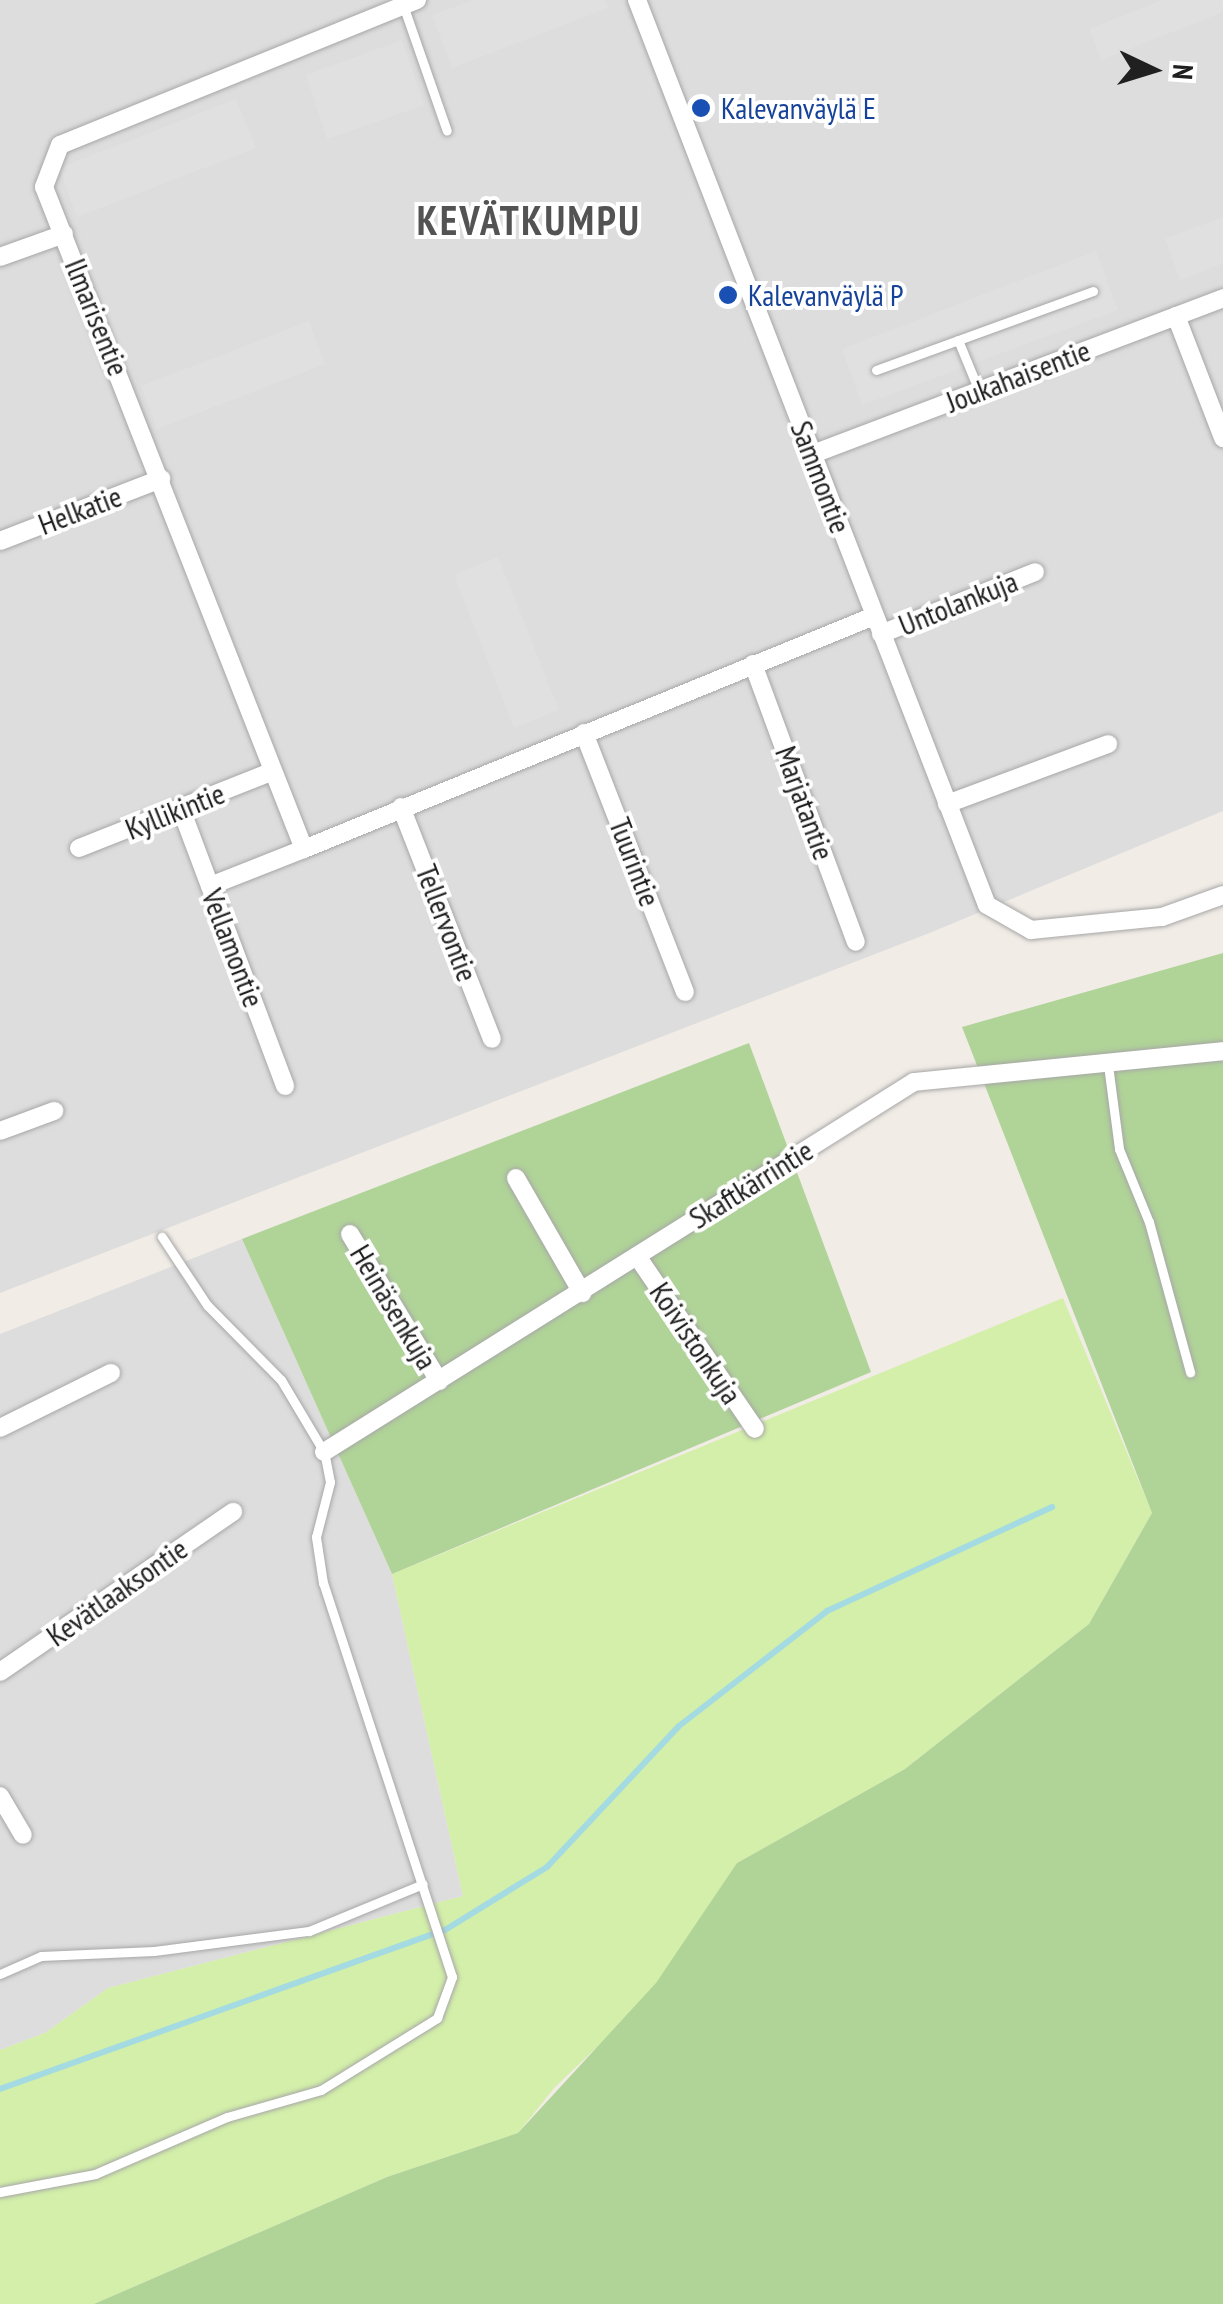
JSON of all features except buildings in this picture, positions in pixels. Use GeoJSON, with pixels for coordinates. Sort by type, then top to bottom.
{"type":"FeatureCollection","features":[{"type":"Feature","properties":{"kind":"street","name":"Sammontie"},"geometry":{"type":"LineString","coordinates":[[637,0],[987,905],[1032,930],[1162,917],[1223,895]]}},
{"type":"Feature","properties":{"kind":"street","name":"Ilmarisentie"},"geometry":{"type":"LineString","coordinates":[[304,849],[44,186],[60,145],[410,3]]}},
{"type":"Feature","properties":{"kind":"street"},"geometry":{"type":"LineString","coordinates":[[0,257],[64,234]]}},
{"type":"Feature","properties":{"kind":"street","name":"Joukahaisentie"},"geometry":{"type":"LineString","coordinates":[[814,454],[1223,298]]}},
{"type":"Feature","properties":{"kind":"street"},"geometry":{"type":"LineString","coordinates":[[1176,316],[1223,438]]}},
{"type":"Feature","properties":{"kind":"street","name":"Helkatie"},"geometry":{"type":"LineString","coordinates":[[0,540],[160,479]]}},
{"type":"Feature","properties":{"kind":"street","name":"Untolankuja"},"geometry":{"type":"LineString","coordinates":[[881,634],[1035,572]]}},
{"type":"Feature","properties":{"kind":"street"},"geometry":{"type":"LineString","coordinates":[[210,886],[874,616]]}},
{"type":"Feature","properties":{"kind":"street","name":"Marjatantie"},"geometry":{"type":"LineString","coordinates":[[753,664],[856,942]]}},
{"type":"Feature","properties":{"kind":"street","name":"Tuurintie"},"geometry":{"type":"LineString","coordinates":[[584,732],[685,992]]}},
{"type":"Feature","properties":{"kind":"street"},"geometry":{"type":"LineString","coordinates":[[947,804],[1108,744]]}},
{"type":"Feature","properties":{"kind":"street","name":"Kyllikintie"},"geometry":{"type":"LineString","coordinates":[[79,848],[271,772]]}},
{"type":"Feature","properties":{"kind":"street","name":"Tellervontie"},"geometry":{"type":"LineString","coordinates":[[402,807],[492,1039]]}},
{"type":"Feature","properties":{"kind":"street","name":"Vellamontie"},"geometry":{"type":"LineString","coordinates":[[181,809],[285,1086]]}},
{"type":"Feature","properties":{"kind":"street","name":"Skaftkärrintie"},"geometry":{"type":"LineString","coordinates":[[324,1452],[914,1082],[1223,1050]]}},
{"type":"Feature","properties":{"kind":"street"},"geometry":{"type":"LineString","coordinates":[[0,1130],[54,1111]]}},
{"type":"Feature","properties":{"kind":"street"},"geometry":{"type":"LineString","coordinates":[[516,1178],[582,1293]]}},
{"type":"Feature","properties":{"kind":"street","name":"Heinäsenkuja"},"geometry":{"type":"LineString","coordinates":[[350,1234],[438,1380]]}},
{"type":"Feature","properties":{"kind":"street","name":"Koivistonkuja"},"geometry":{"type":"LineString","coordinates":[[637,1256],[755,1429]]}},
{"type":"Feature","properties":{"kind":"street"},"geometry":{"type":"LineString","coordinates":[[0,1428],[110,1373]]}},
{"type":"Feature","properties":{"kind":"street","name":"Kevätlaaksontie"},"geometry":{"type":"LineString","coordinates":[[0,1672],[233,1512]]}},
{"type":"Feature","properties":{"kind":"street"},"geometry":{"type":"LineString","coordinates":[[0,1796],[23,1835]]}},
{"type":"Feature","properties":{"kind":"lane"},"geometry":{"type":"LineString","coordinates":[[410,3],[448,132]]}},
{"type":"Feature","properties":{"kind":"lane"},"geometry":{"type":"LineString","coordinates":[[876,370],[1094,292]]}},
{"type":"Feature","properties":{"kind":"lane"},"geometry":{"type":"LineString","coordinates":[[958,340],[979,391]]}},
{"type":"Feature","properties":{"kind":"lane"},"geometry":{"type":"LineString","coordinates":[[1108,1064],[1118,1149],[1149,1222],[1190,1372]]}},
{"type":"Feature","properties":{"kind":"lane"},"geometry":{"type":"LineString","coordinates":[[0,2192],[95,2174],[227,2118],[321,2090],[437,2018],[452,1977],[323,1583],[316,1536],[330,1482],[324,1452],[281,1380],[207,1306],[162,1237]]}},
{"type":"Feature","properties":{"kind":"lane"},"geometry":{"type":"LineString","coordinates":[[0,1974],[41,1956],[154,1951],[309,1931],[424,1884]]}},
{"type":"Feature","properties":{"kind":"shaded area"},"geometry":{"type":"Polygon","coordinates":[[[0,0],[1223,0],[1223,811],[932,932],[0,1293],[0,0]]]}},
{"type":"Feature","properties":{"kind":"shaded area"},"geometry":{"type":"Polygon","coordinates":[[[474,0],[605,0],[608,8],[452,68],[432,15],[474,0]]]}},
{"type":"Feature","properties":{"kind":"shaded area"},"geometry":{"type":"Polygon","coordinates":[[[1162,0],[1223,0],[1223,12],[1101,60],[1089,29],[1162,0]]]}},
{"type":"Feature","properties":{"kind":"shaded area"},"geometry":{"type":"Polygon","coordinates":[[[402,40],[424,105],[327,139],[306,75],[402,40]]]}},
{"type":"Feature","properties":{"kind":"shaded area"},"geometry":{"type":"Polygon","coordinates":[[[236,99],[256,148],[77,217],[59,168],[236,99]]]}},
{"type":"Feature","properties":{"kind":"shaded area"},"geometry":{"type":"Polygon","coordinates":[[[1223,217],[1223,263],[1180,280],[1165,239],[1223,217]]]}},
{"type":"Feature","properties":{"kind":"shaded area"},"geometry":{"type":"Polygon","coordinates":[[[1096,251],[1118,310],[862,405],[842,349],[1096,251]]]}},
{"type":"Feature","properties":{"kind":"shaded area"},"geometry":{"type":"Polygon","coordinates":[[[309,321],[325,364],[157,429],[141,386],[309,321]]]}},
{"type":"Feature","properties":{"kind":"shaded area"},"geometry":{"type":"Polygon","coordinates":[[[498,557],[559,710],[514,728],[454,575],[498,557]]]}},
{"type":"Feature","properties":{"kind":"shaded area"},"geometry":{"type":"Polygon","coordinates":[[[242,1239],[392,1574],[463,1896],[108,1988],[45,2033],[0,2050],[0,1334],[242,1239]]]}},
{"type":"Feature","properties":{"kind":"green space"},"geometry":{"type":"Polygon","coordinates":[[[1223,953],[1223,2304],[94,2304],[387,2177],[518,2133],[656,1983],[737,1863],[905,1769],[1089,1624],[1152,1513],[962,1027],[1223,953]]]}},
{"type":"Feature","properties":{"kind":"green space"},"geometry":{"type":"Polygon","coordinates":[[[749,1043],[871,1372],[392,1574],[242,1239],[749,1043]]]}},
{"type":"Feature","properties":{"kind":"green space"},"geometry":{"type":"Polygon","coordinates":[[[1063,1298],[1152,1513],[1089,1624],[905,1769],[737,1863],[660,1987],[555,2087],[518,2133],[387,2177],[94,2304],[0,2304],[0,2050],[45,2033],[108,1988],[463,1896],[392,1574],[1063,1298]]]}},
{"type":"Feature","properties":{"kind":"waterway"},"geometry":{"type":"LineString","coordinates":[[0,2089],[445,1930],[547,1867],[679,1726],[827,1611],[1052,1507]]}},
{"type":"Feature","properties":{"kind":"place","name":"Kalevanväylä E"},"geometry":{"type":"Point","coordinates":[701,108]}},
{"type":"Feature","properties":{"kind":"place","name":"Kalevanväylä P"},"geometry":{"type":"Point","coordinates":[728,295]}},
{"type":"Feature","properties":{"kind":"district","name":"KEVÄTKUMPU"},"geometry":{"type":"Point","coordinates":[529,220]}}]}
